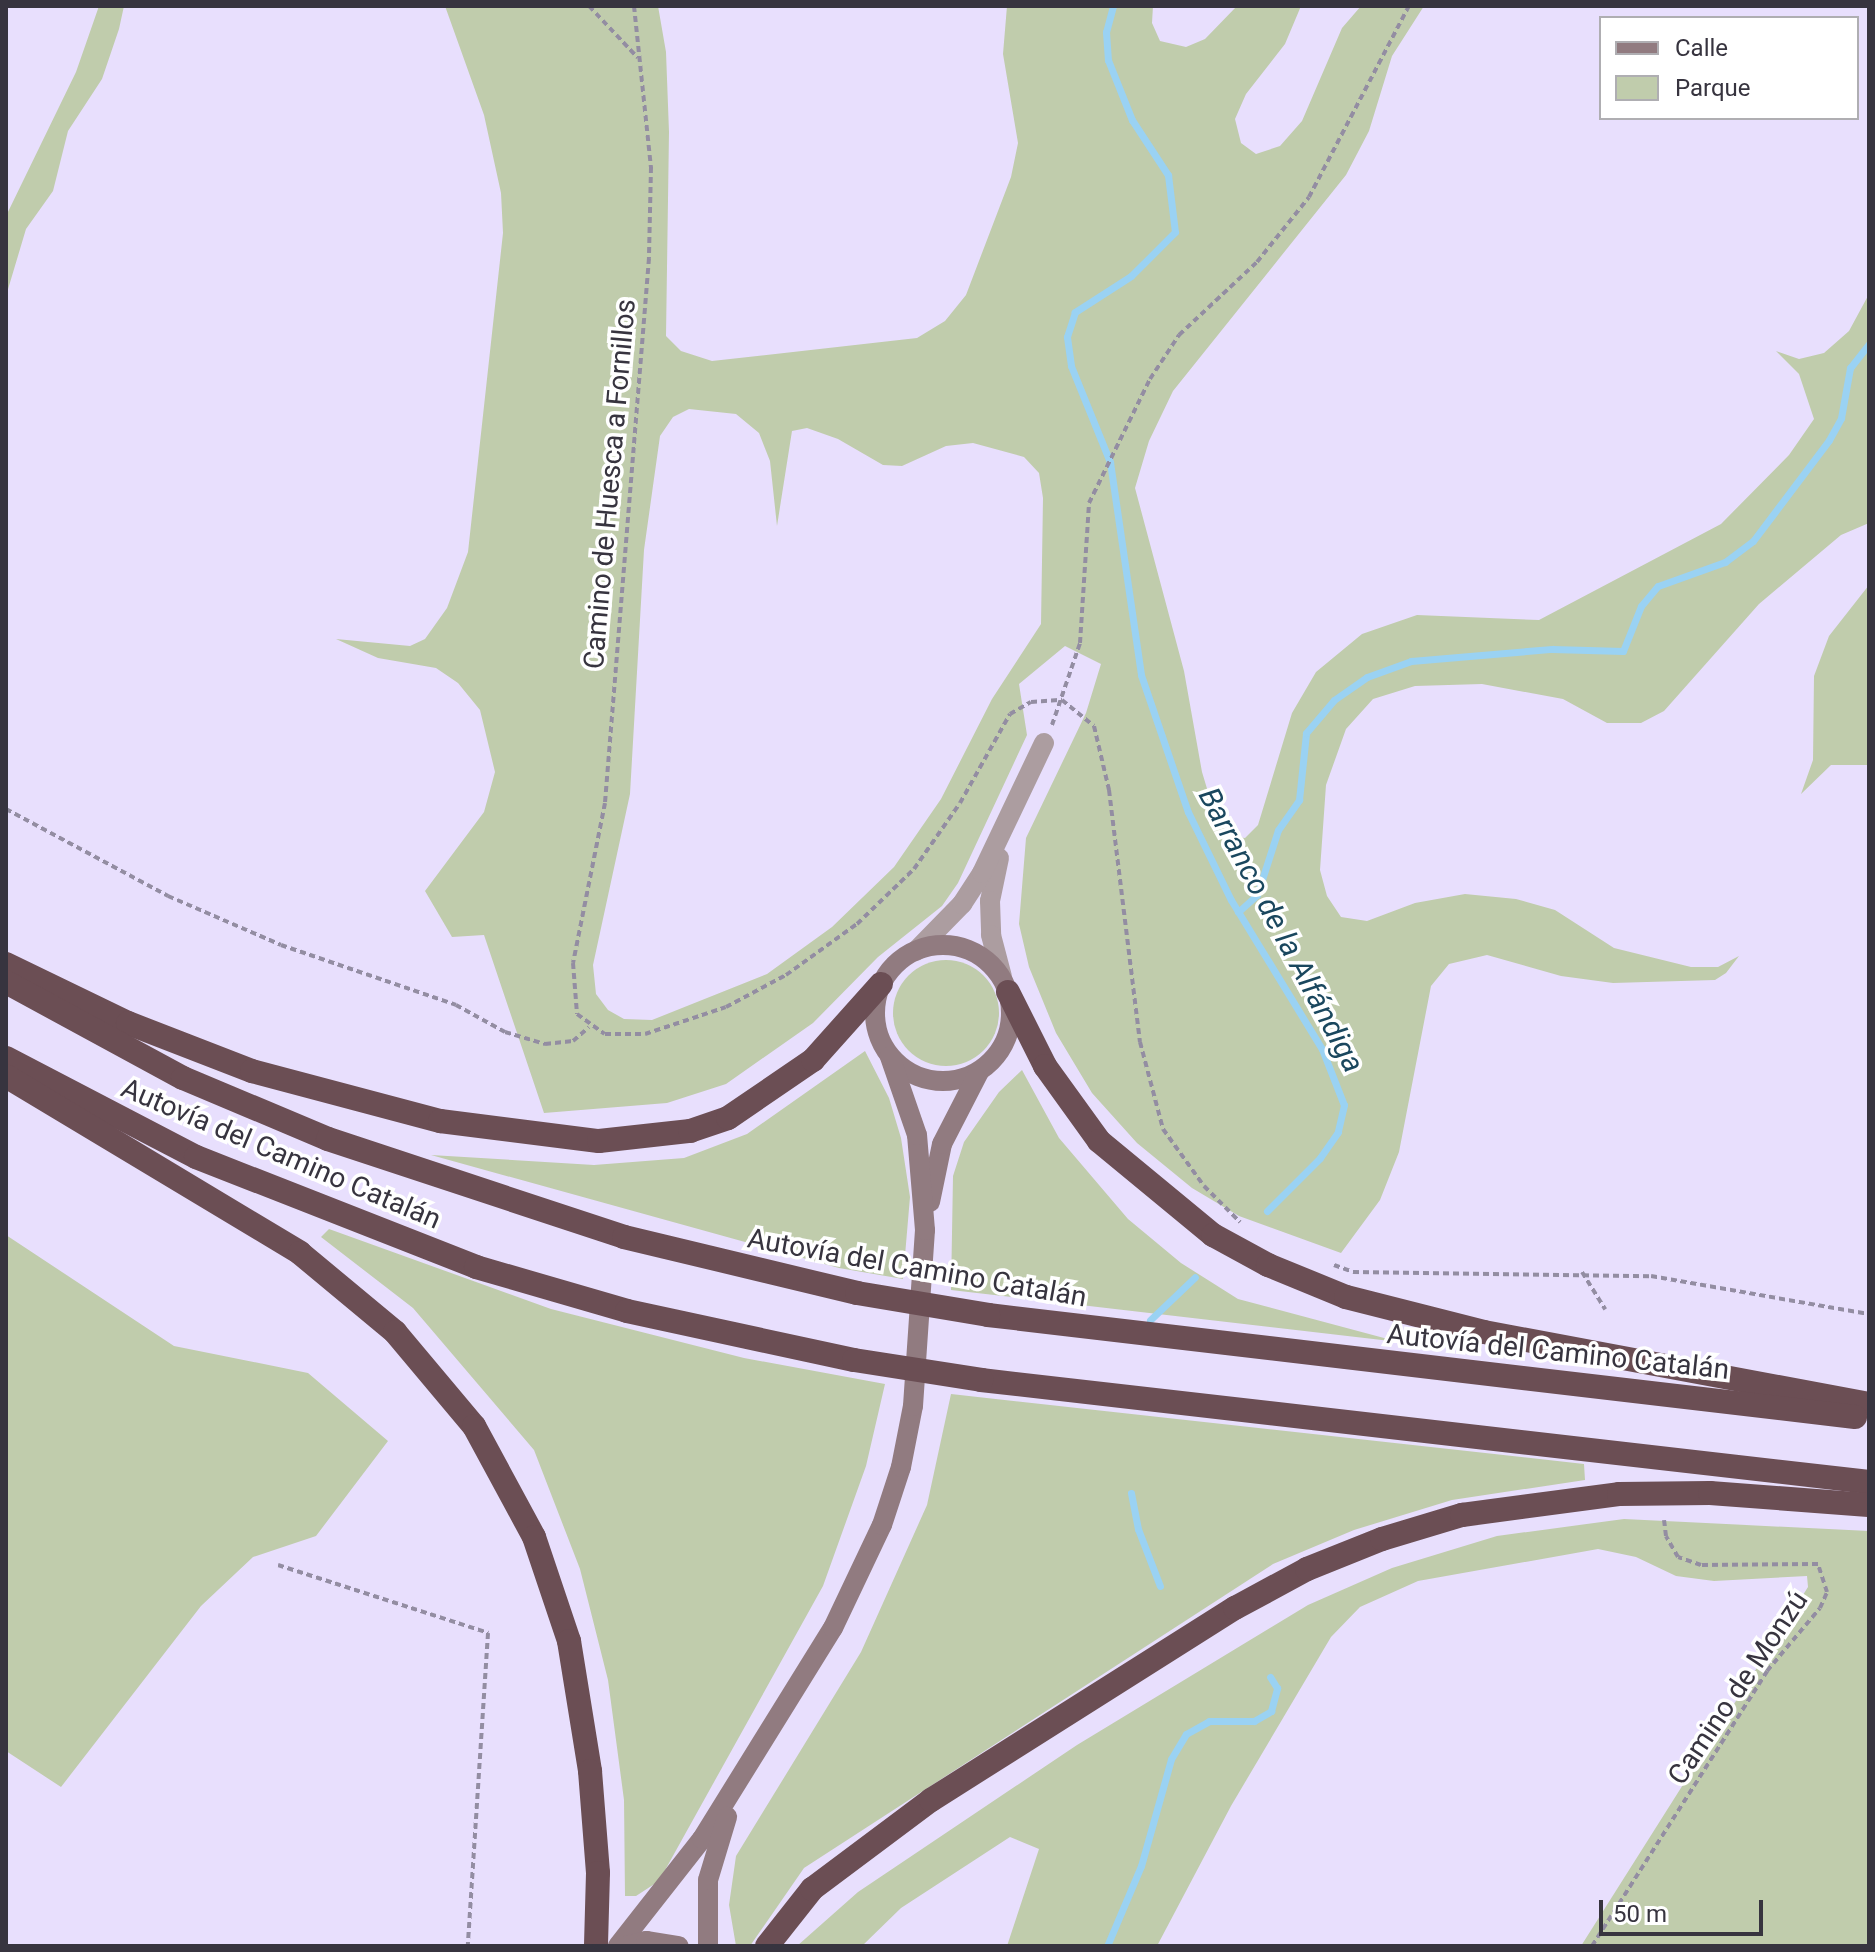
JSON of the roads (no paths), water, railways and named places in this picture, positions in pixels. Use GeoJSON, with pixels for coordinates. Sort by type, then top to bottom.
{"type":"FeatureCollection","features":[{"type":"Feature","properties":{"kind":"highway"},"geometry":{"type":"LineString","coordinates":[[6,964],[128,1023],[252,1071],[440,1121],[599,1141],[690,1131],[728,1118],[813,1060],[881,984]]}},
{"type":"Feature","properties":{"kind":"highway","name":"Autovía del Camino Catalán"},"geometry":{"type":"LineString","coordinates":[[6,982],[183,1078],[328,1139],[624,1237],[857,1293],[988,1315],[1869,1419]]}},
{"type":"Feature","properties":{"kind":"highway"},"geometry":{"type":"LineString","coordinates":[[1005,985],[1052,1078],[1099,1141],[1213,1235],[1268,1265],[1346,1297],[1484,1332],[1869,1404]]}},
{"type":"Feature","properties":{"kind":"highway","name":"Autovía del Camino Catalán"},"geometry":{"type":"LineString","coordinates":[[6,1058],[196,1157],[461,1262],[627,1311],[854,1360],[981,1380],[1869,1482]]}},
{"type":"Feature","properties":{"kind":"highway"},"geometry":{"type":"LineString","coordinates":[[6,1076],[300,1253],[395,1332],[474,1426],[534,1537],[569,1641],[590,1771],[598,1873],[596,1946]]}},
{"type":"Feature","properties":{"kind":"highway"},"geometry":{"type":"LineString","coordinates":[[767,1946],[812,1889],[931,1800],[1235,1608],[1307,1569],[1382,1539],[1462,1515],[1619,1494],[1710,1493],[1869,1505]]}},
{"type":"Feature","properties":{"kind":"main road"},"geometry":{"type":"LineString","coordinates":[[618,1946],[680,1871],[742,1780],[833,1628],[882,1525],[913,1406],[925,1230],[942,1144],[979,1072],[1005,1043],[1011,1024],[1005,985],[964,948],[916,951],[881,984],[875,1024],[917,1135],[925,1230]]}},
{"type":"Feature","properties":{"kind":"main road"},"geometry":{"type":"LineString","coordinates":[[890,1057],[932,1081],[979,1072]]}},
{"type":"Feature","properties":{"kind":"main road"},"geometry":{"type":"LineString","coordinates":[[708,1946],[710,1870],[742,1780]]}},
{"type":"Feature","properties":{"kind":"main road"},"geometry":{"type":"LineString","coordinates":[[626,1946],[646,1941],[679,1946]]}},
{"type":"Feature","properties":{"kind":"street"},"geometry":{"type":"LineString","coordinates":[[916,951],[962,904],[1044,743]]}},
{"type":"Feature","properties":{"kind":"street"},"geometry":{"type":"LineString","coordinates":[[1005,985],[991,935],[990,901],[1019,797]]}},
{"type":"Feature","properties":{"kind":"waterway","name":"Barranco de la Alfándiga"},"geometry":{"type":"LineString","coordinates":[[1113,6],[1106,32],[1108,60],[1132,120],[1168,175],[1175,232],[1131,276],[1075,312],[1067,337],[1071,366],[1110,462],[1141,675],[1188,812],[1231,900],[1322,1049],[1344,1105],[1338,1132],[1320,1158],[1267,1211]]}},
{"type":"Feature","properties":{"kind":"waterway"},"geometry":{"type":"LineString","coordinates":[[1238,912],[1257,895],[1278,830],[1299,800],[1306,733],[1334,700],[1367,677],[1411,661],[1552,649],[1623,651],[1641,606],[1658,586],[1725,562],[1753,541],[1829,440],[1841,418],[1850,368],[1869,344]]}},
{"type":"Feature","properties":{"kind":"waterway","name":"Barranco de la Alfándiga"},"geometry":{"type":"LineString","coordinates":[[1150,1320],[1195,1277]]}},
{"type":"Feature","properties":{"kind":"waterway","name":"Barranco de la Alfándiga"},"geometry":{"type":"LineString","coordinates":[[1131,1493],[1138,1529],[1160,1586]]}},
{"type":"Feature","properties":{"kind":"waterway","name":"Barranco de la Alfándiga"},"geometry":{"type":"LineString","coordinates":[[1107,1946],[1141,1866],[1171,1759],[1186,1734],[1209,1721],[1254,1721],[1271,1711],[1277,1688],[1270,1677]]}}]}
